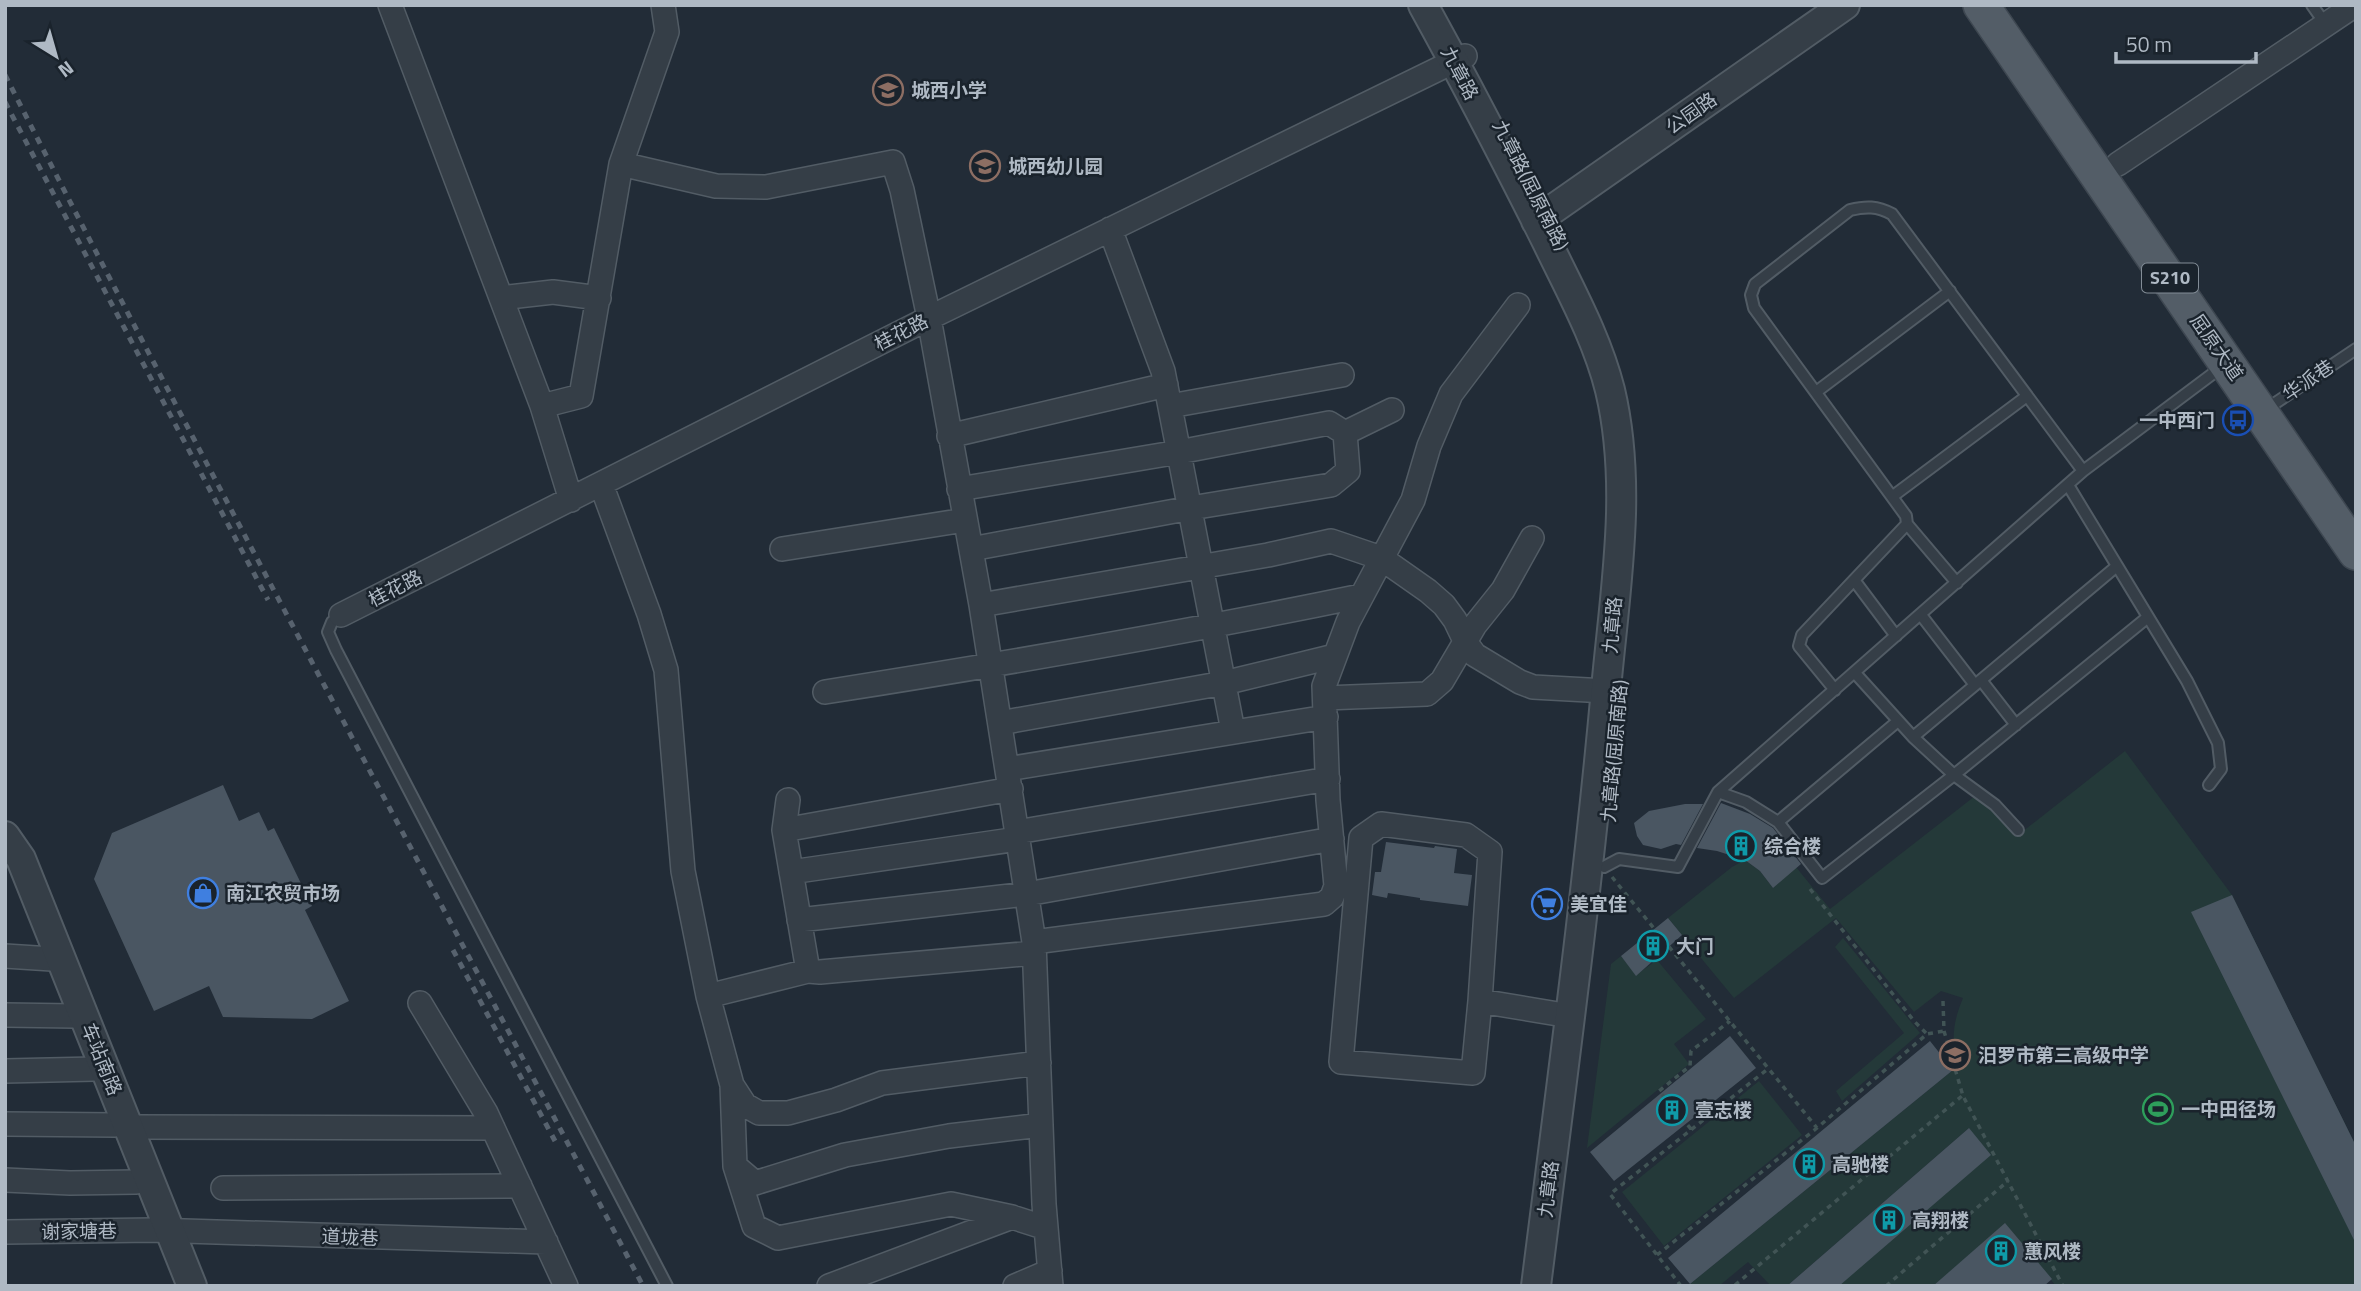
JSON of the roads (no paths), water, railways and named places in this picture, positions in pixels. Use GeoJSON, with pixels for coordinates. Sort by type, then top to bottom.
{"type":"FeatureCollection","features":[{"type":"Feature","properties":{"kind":"main road","name":"屈原大道"},"geometry":{"type":"LineString","coordinates":[[1982,5],[2228,363],[2270,406],[2356,515]]}},
{"type":"Feature","properties":{"kind":"main road","name":"屈原大道"},"geometry":{"type":"LineString","coordinates":[[2008,5],[2118,164],[2270,406],[2356,552]]}},
{"type":"Feature","properties":{"kind":"street"},"geometry":{"type":"LineString","coordinates":[[390,5],[542,406],[571,500]]}},
{"type":"Feature","properties":{"kind":"street"},"geometry":{"type":"LineString","coordinates":[[542,406],[581,396],[621,164],[667,32],[663,5]]}},
{"type":"Feature","properties":{"kind":"street","name":"九章路"},"geometry":{"type":"LineString","coordinates":[[1423,5],[1459,59],[1541,217],[1591,335],[1609,388],[1620,444],[1618,552],[1590,865],[1536,1286]]}},
{"type":"Feature","properties":{"kind":"street"},"geometry":{"type":"LineString","coordinates":[[1438,5],[1459,59]]}},
{"type":"Feature","properties":{"kind":"street","name":"公园路"},"geometry":{"type":"LineString","coordinates":[[1541,217],[1845,5]]}},
{"type":"Feature","properties":{"kind":"street"},"geometry":{"type":"LineString","coordinates":[[2118,164],[2355,5]]}},
{"type":"Feature","properties":{"kind":"street","name":"桂花路"},"geometry":{"type":"LineString","coordinates":[[341,615],[929,318],[1459,59]]}},
{"type":"Feature","properties":{"kind":"street"},"geometry":{"type":"LineString","coordinates":[[621,164],[716,186],[766,187],[893,162],[902,190],[929,318],[971,549],[1034,947],[1050,1278],[1015,1286]]}},
{"type":"Feature","properties":{"kind":"street","name":"九章路(屈原南路)"},"geometry":{"type":"LineString","coordinates":[[1541,217],[1603,330],[1621,379],[1630,437],[1633,495],[1604,867],[1551,1286]]}},
{"type":"Feature","properties":{"kind":"street"},"geometry":{"type":"LineString","coordinates":[[1110,229],[1163,371],[1233,731]]}},
{"type":"Feature","properties":{"kind":"street"},"geometry":{"type":"LineString","coordinates":[[501,298],[554,292],[599,298]]}},
{"type":"Feature","properties":{"kind":"street"},"geometry":{"type":"LineString","coordinates":[[708,996],[808,971],[833,971],[1034,947],[1324,904],[1332,897],[1336,886],[1324,686],[1348,622],[1413,500],[1429,446],[1451,394],[1518,305]]}},
{"type":"Feature","properties":{"kind":"street"},"geometry":{"type":"LineString","coordinates":[[949,436],[1168,395],[1342,375]]}},
{"type":"Feature","properties":{"kind":"street"},"geometry":{"type":"LineString","coordinates":[[1345,433],[1392,410]]}},
{"type":"Feature","properties":{"kind":"street"},"geometry":{"type":"LineString","coordinates":[[959,489],[1180,452],[1329,423],[1345,433]]}},
{"type":"Feature","properties":{"kind":"street"},"geometry":{"type":"LineString","coordinates":[[971,549],[1331,485],[1348,471],[1345,433]]}},
{"type":"Feature","properties":{"kind":"street"},"geometry":{"type":"LineString","coordinates":[[601,484],[649,614],[666,670],[682,871],[708,996],[732,1085],[735,1166],[754,1226],[778,1238],[951,1204],[1012,1217],[1046,1228]]}},
{"type":"Feature","properties":{"kind":"street"},"geometry":{"type":"LineString","coordinates":[[782,549],[965,520]]}},
{"type":"Feature","properties":{"kind":"street"},"geometry":{"type":"LineString","coordinates":[[784,830],[1233,731],[1325,707],[1427,694],[1442,681],[1475,625],[1503,590],[1532,538]]}},
{"type":"Feature","properties":{"kind":"street"},"geometry":{"type":"LineString","coordinates":[[981,605],[1331,541],[1381,558],[1428,590],[1455,620],[1475,656],[1498,670],[1533,687],[1606,691]]}},
{"type":"Feature","properties":{"kind":"street"},"geometry":{"type":"LineString","coordinates":[[825,692],[991,666],[1214,626],[1361,596]]}},
{"type":"Feature","properties":{"kind":"street"},"geometry":{"type":"LineString","coordinates":[[1000,723],[1224,683],[1335,656]]}},
{"type":"Feature","properties":{"kind":"street"},"geometry":{"type":"LineString","coordinates":[[791,872],[1018,836],[1328,779]]}},
{"type":"Feature","properties":{"kind":"street"},"geometry":{"type":"LineString","coordinates":[[788,800],[784,830],[808,971]]}},
{"type":"Feature","properties":{"kind":"street"},"geometry":{"type":"LineString","coordinates":[[1381,824],[1466,835],[1490,852],[1480,1001],[1473,1073],[1341,1062],[1361,838],[1381,824]]}},
{"type":"Feature","properties":{"kind":"street","name":"车站南路"},"geometry":{"type":"LineString","coordinates":[[5,836],[21,859],[162,1231],[175,1286]]}},
{"type":"Feature","properties":{"kind":"street"},"geometry":{"type":"LineString","coordinates":[[799,920],[1027,894],[1332,839]]}},
{"type":"Feature","properties":{"kind":"street","name":"车站南路"},"geometry":{"type":"LineString","coordinates":[[5,850],[95,1069],[122,1126],[136,1182],[192,1286]]}},
{"type":"Feature","properties":{"kind":"street"},"geometry":{"type":"LineString","coordinates":[[5,956],[52,959]]}},
{"type":"Feature","properties":{"kind":"street"},"geometry":{"type":"LineString","coordinates":[[1480,1001],[1570,1016]]}},
{"type":"Feature","properties":{"kind":"street"},"geometry":{"type":"LineString","coordinates":[[420,1003],[493,1128],[566,1286]]}},
{"type":"Feature","properties":{"kind":"street"},"geometry":{"type":"LineString","coordinates":[[5,1015],[74,1016]]}},
{"type":"Feature","properties":{"kind":"street"},"geometry":{"type":"LineString","coordinates":[[732,1085],[745,1105],[759,1113],[788,1112],[836,1100],[882,1083],[1039,1063]]}},
{"type":"Feature","properties":{"kind":"street"},"geometry":{"type":"LineString","coordinates":[[5,1071],[95,1069]]}},
{"type":"Feature","properties":{"kind":"street"},"geometry":{"type":"LineString","coordinates":[[5,1124],[493,1128]]}},
{"type":"Feature","properties":{"kind":"street"},"geometry":{"type":"LineString","coordinates":[[735,1166],[755,1182],[845,1155],[950,1136],[1041,1125]]}},
{"type":"Feature","properties":{"kind":"street"},"geometry":{"type":"LineString","coordinates":[[5,1180],[70,1184],[136,1182]]}},
{"type":"Feature","properties":{"kind":"street"},"geometry":{"type":"LineString","coordinates":[[223,1188],[520,1186]]}},
{"type":"Feature","properties":{"kind":"street"},"geometry":{"type":"LineString","coordinates":[[829,1286],[1012,1217]]}},
{"type":"Feature","properties":{"kind":"street","name":"谢家塘巷"},"geometry":{"type":"LineString","coordinates":[[5,1232],[162,1231]]}},
{"type":"Feature","properties":{"kind":"street","name":"道垅巷"},"geometry":{"type":"LineString","coordinates":[[162,1231],[546,1242]]}},
{"type":"Feature","properties":{"kind":"lane"},"geometry":{"type":"LineString","coordinates":[[2312,5],[2326,25]]}},
{"type":"Feature","properties":{"kind":"lane"},"geometry":{"type":"LineString","coordinates":[[1957,583],[1907,524],[1906,516],[1893,496],[1754,308],[1751,295],[1755,284],[1850,210],[1864,206],[1881,208],[1892,214],[2083,471]]}},
{"type":"Feature","properties":{"kind":"lane"},"geometry":{"type":"LineString","coordinates":[[1816,392],[1950,291]]}},
{"type":"Feature","properties":{"kind":"lane","name":"华派巷"},"geometry":{"type":"LineString","coordinates":[[2270,406],[2356,349]]}},
{"type":"Feature","properties":{"kind":"lane"},"geometry":{"type":"LineString","coordinates":[[1604,867],[1619,859],[1678,867],[1718,792],[2083,471],[2228,363]]}},
{"type":"Feature","properties":{"kind":"lane"},"geometry":{"type":"LineString","coordinates":[[1893,496],[2027,396]]}},
{"type":"Feature","properties":{"kind":"lane"},"geometry":{"type":"LineString","coordinates":[[2067,485],[2187,681],[2218,743],[2221,769],[2209,785]]}},
{"type":"Feature","properties":{"kind":"lane"},"geometry":{"type":"LineString","coordinates":[[1835,690],[1798,646],[1802,635],[1907,524]]}},
{"type":"Feature","properties":{"kind":"lane"},"geometry":{"type":"LineString","coordinates":[[1913,737],[2117,566]]}},
{"type":"Feature","properties":{"kind":"lane"},"geometry":{"type":"LineString","coordinates":[[1854,580],[1896,636]]}},
{"type":"Feature","properties":{"kind":"lane"},"geometry":{"type":"LineString","coordinates":[[341,615],[332,622],[328,632],[336,650],[667,1286]]}},
{"type":"Feature","properties":{"kind":"lane"},"geometry":{"type":"LineString","coordinates":[[1921,615],[2016,725]]}},
{"type":"Feature","properties":{"kind":"lane"},"geometry":{"type":"LineString","coordinates":[[1718,792],[1746,802],[1778,822],[1822,878],[2148,617]]}},
{"type":"Feature","properties":{"kind":"lane"},"geometry":{"type":"LineString","coordinates":[[1855,673],[1913,737],[1954,775],[1995,805],[2018,830]]}},
{"type":"Feature","properties":{"kind":"lane"},"geometry":{"type":"LineString","coordinates":[[1778,822],[1898,721]]}},
{"type":"Feature","properties":{"kind":"railway"},"geometry":{"type":"LineString","coordinates":[[5,75],[242,530],[643,1286]]}},
{"type":"Feature","properties":{"kind":"railway"},"geometry":{"type":"LineString","coordinates":[[5,102],[268,600]]}},
{"type":"Feature","properties":{"kind":"railway"},"geometry":{"type":"LineString","coordinates":[[453,950],[555,1141]]}},
{"type":"Feature","properties":{"kind":"place","name":"城西小学"},"geometry":{"type":"Point","coordinates":[888,90]}},
{"type":"Feature","properties":{"kind":"place","name":"城西幼儿园"},"geometry":{"type":"Point","coordinates":[985,166]}},
{"type":"Feature","properties":{"kind":"place","name":"一中西门"},"geometry":{"type":"Point","coordinates":[2238,420]}},
{"type":"Feature","properties":{"kind":"place","name":"综合楼"},"geometry":{"type":"Point","coordinates":[1741,846]}},
{"type":"Feature","properties":{"kind":"place","name":"南江农贸市场"},"geometry":{"type":"Point","coordinates":[203,893]}},
{"type":"Feature","properties":{"kind":"place","name":"美宜佳"},"geometry":{"type":"Point","coordinates":[1547,904]}},
{"type":"Feature","properties":{"kind":"place","name":"大门"},"geometry":{"type":"Point","coordinates":[1653,946]}},
{"type":"Feature","properties":{"kind":"place","name":"汨罗市第三高级中学"},"geometry":{"type":"Point","coordinates":[1955,1055]}},
{"type":"Feature","properties":{"kind":"place","name":"一中田径场"},"geometry":{"type":"Point","coordinates":[2158,1109]}},
{"type":"Feature","properties":{"kind":"place","name":"壹志楼"},"geometry":{"type":"Point","coordinates":[1672,1110]}},
{"type":"Feature","properties":{"kind":"place","name":"高驰楼"},"geometry":{"type":"Point","coordinates":[1809,1164]}},
{"type":"Feature","properties":{"kind":"place","name":"高翔楼"},"geometry":{"type":"Point","coordinates":[1889,1220]}},
{"type":"Feature","properties":{"kind":"place","name":"蕙风楼"},"geometry":{"type":"Point","coordinates":[2001,1251]}}]}
